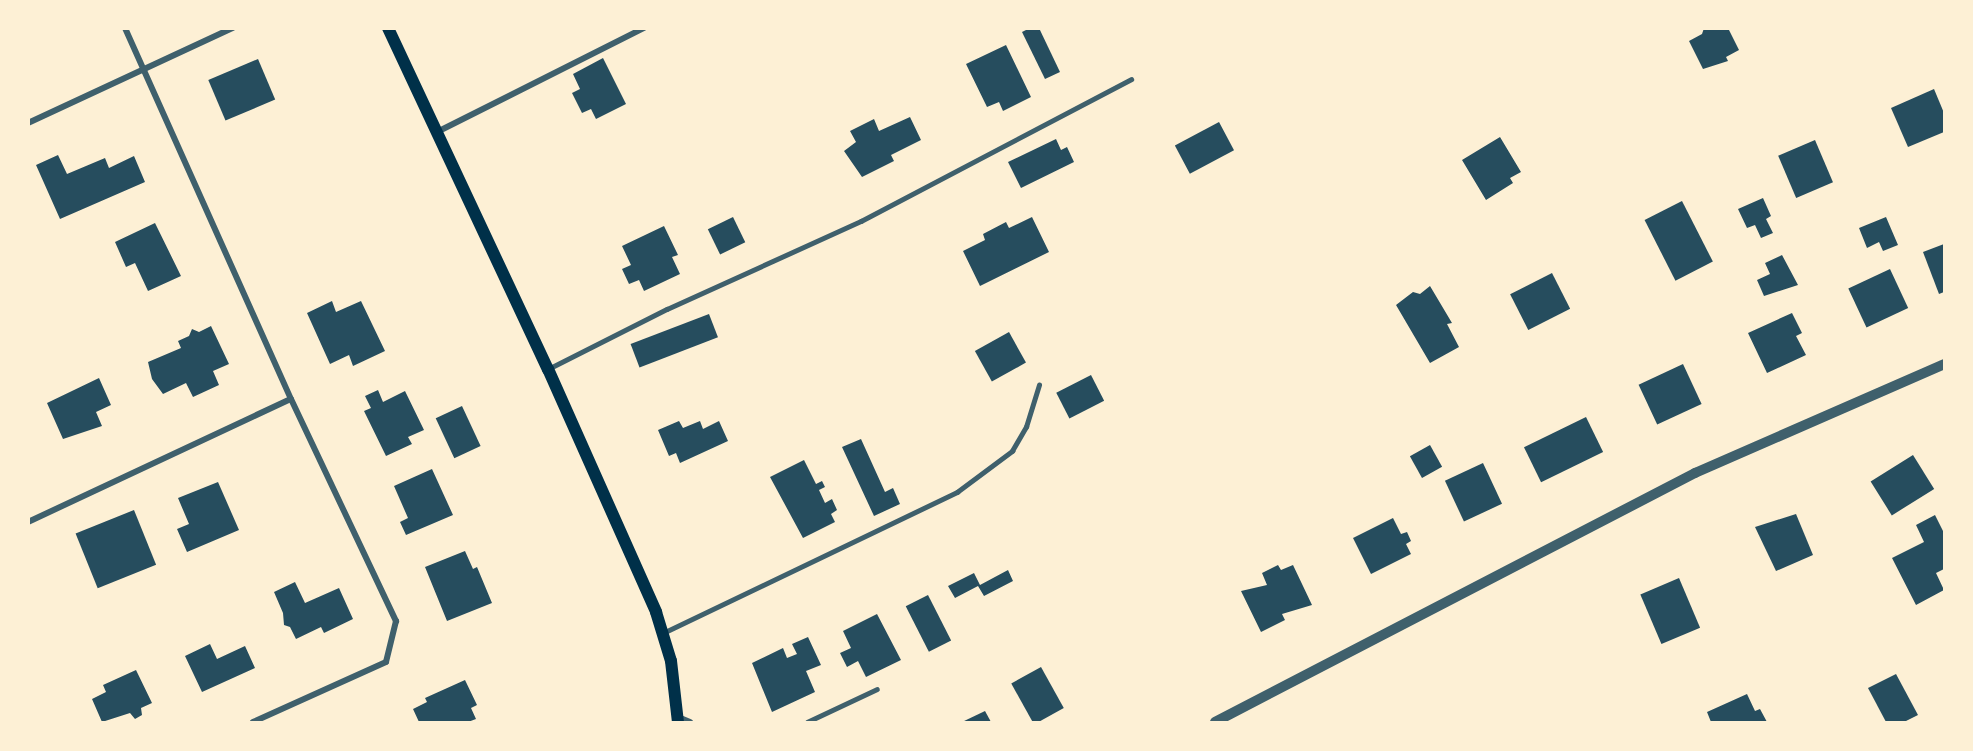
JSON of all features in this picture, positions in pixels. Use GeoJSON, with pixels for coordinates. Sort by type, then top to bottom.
{"type":"FeatureCollection","features":[{"type":"Feature","properties":{"kind":"main road"},"geometry":{"type":"LineString","coordinates":[[388,28],[434,133],[548,369],[662,633],[671,661],[682,721]]}},
{"type":"Feature","properties":{"kind":"street"},"geometry":{"type":"LineString","coordinates":[[126,28],[291,399],[396,621],[386,662],[254,723]]}},
{"type":"Feature","properties":{"kind":"street"},"geometry":{"type":"LineString","coordinates":[[28,123],[145,72],[232,28]]}},
{"type":"Feature","properties":{"kind":"street"},"geometry":{"type":"LineString","coordinates":[[434,133],[644,28]]}},
{"type":"Feature","properties":{"kind":"street"},"geometry":{"type":"LineString","coordinates":[[1215,723],[1695,473],[1944,364]]}},
{"type":"Feature","properties":{"kind":"street"},"geometry":{"type":"LineString","coordinates":[[28,522],[291,399]]}},
{"type":"Feature","properties":{"kind":"lane"},"geometry":{"type":"LineString","coordinates":[[548,369],[666,309],[861,221],[1131,79]]}},
{"type":"Feature","properties":{"kind":"lane"},"geometry":{"type":"LineString","coordinates":[[662,633],[957,492],[1012,451],[1026,427],[1039,386]]}},
{"type":"Feature","properties":{"kind":"lane"},"geometry":{"type":"LineString","coordinates":[[807,723],[877,689]]}},
{"type":"Feature","properties":{"kind":"building"},"geometry":{"type":"Polygon","coordinates":[[[1030,28],[1039,28],[1060,72],[1045,79],[1022,32],[1030,28]]]}},
{"type":"Feature","properties":{"kind":"building"},"geometry":{"type":"Polygon","coordinates":[[[1704,28],[1728,28],[1739,50],[1726,57],[1728,61],[1703,69],[1689,41],[1702,34],[1704,28]]]}},
{"type":"Feature","properties":{"kind":"building"},"geometry":{"type":"Polygon","coordinates":[[[1006,45],[1031,97],[1003,111],[999,102],[987,107],[966,64],[1006,45]]]}},
{"type":"Feature","properties":{"kind":"building"},"geometry":{"type":"Polygon","coordinates":[[[603,58],[626,104],[596,119],[591,109],[582,113],[572,93],[580,89],[573,74],[603,58]]]}},
{"type":"Feature","properties":{"kind":"building"},"geometry":{"type":"Polygon","coordinates":[[[258,59],[275,100],[225,121],[208,80],[258,59]]]}},
{"type":"Feature","properties":{"kind":"building"},"geometry":{"type":"Polygon","coordinates":[[[1934,89],[1944,113],[1944,132],[1908,147],[1891,108],[1934,89]]]}},
{"type":"Feature","properties":{"kind":"building"},"geometry":{"type":"Polygon","coordinates":[[[910,117],[921,140],[891,155],[894,161],[862,177],[844,151],[856,142],[850,131],[874,119],[879,131],[910,117]]]}},
{"type":"Feature","properties":{"kind":"building"},"geometry":{"type":"Polygon","coordinates":[[[1219,122],[1234,150],[1190,174],[1175,145],[1219,122]]]}},
{"type":"Feature","properties":{"kind":"building"},"geometry":{"type":"Polygon","coordinates":[[[1500,137],[1521,172],[1510,178],[1513,183],[1486,200],[1462,160],[1500,137]]]}},
{"type":"Feature","properties":{"kind":"building"},"geometry":{"type":"Polygon","coordinates":[[[1056,139],[1061,150],[1067,147],[1074,162],[1021,188],[1008,162],[1056,139]]]}},
{"type":"Feature","properties":{"kind":"building"},"geometry":{"type":"Polygon","coordinates":[[[1815,140],[1833,182],[1796,198],[1778,156],[1815,140]]]}},
{"type":"Feature","properties":{"kind":"building"},"geometry":{"type":"Polygon","coordinates":[[[58,155],[67,174],[105,158],[109,168],[134,156],[145,182],[60,219],[36,165],[58,155]]]}},
{"type":"Feature","properties":{"kind":"building"},"geometry":{"type":"Polygon","coordinates":[[[1763,198],[1771,216],[1766,219],[1773,233],[1761,238],[1755,225],[1747,228],[1738,209],[1763,198]]]}},
{"type":"Feature","properties":{"kind":"building"},"geometry":{"type":"Polygon","coordinates":[[[1682,201],[1713,262],[1675,281],[1645,220],[1682,201]]]}},
{"type":"Feature","properties":{"kind":"building"},"geometry":{"type":"Polygon","coordinates":[[[733,217],[745,242],[720,254],[708,229],[733,217]]]}},
{"type":"Feature","properties":{"kind":"building"},"geometry":{"type":"Polygon","coordinates":[[[1032,217],[1049,252],[980,286],[963,251],[985,240],[983,234],[1006,222],[1009,228],[1032,217]]]}},
{"type":"Feature","properties":{"kind":"building"},"geometry":{"type":"Polygon","coordinates":[[[1886,217],[1898,245],[1883,251],[1879,242],[1867,248],[1859,228],[1886,217]]]}},
{"type":"Feature","properties":{"kind":"building"},"geometry":{"type":"Polygon","coordinates":[[[155,223],[181,276],[148,291],[135,263],[126,267],[115,242],[155,223]]]}},
{"type":"Feature","properties":{"kind":"building"},"geometry":{"type":"Polygon","coordinates":[[[664,226],[678,255],[672,257],[680,274],[644,291],[639,280],[629,284],[622,269],[631,265],[622,246],[664,226]]]}},
{"type":"Feature","properties":{"kind":"building"},"geometry":{"type":"Polygon","coordinates":[[[1944,244],[1944,292],[1939,294],[1923,252],[1944,244]]]}},
{"type":"Feature","properties":{"kind":"building"},"geometry":{"type":"Polygon","coordinates":[[[1782,255],[1798,285],[1764,296],[1757,280],[1770,274],[1765,263],[1782,255]]]}},
{"type":"Feature","properties":{"kind":"building"},"geometry":{"type":"Polygon","coordinates":[[[1890,269],[1908,308],[1866,327],[1848,288],[1890,269]]]}},
{"type":"Feature","properties":{"kind":"building"},"geometry":{"type":"Polygon","coordinates":[[[1552,273],[1570,309],[1528,330],[1510,294],[1552,273]]]}},
{"type":"Feature","properties":{"kind":"building"},"geometry":{"type":"Polygon","coordinates":[[[1430,286],[1452,323],[1447,324],[1459,347],[1430,363],[1396,305],[1413,292],[1420,294],[1430,286]]]}},
{"type":"Feature","properties":{"kind":"building"},"geometry":{"type":"Polygon","coordinates":[[[332,301],[336,312],[361,301],[385,351],[353,366],[349,355],[330,364],[307,313],[332,301]]]}},
{"type":"Feature","properties":{"kind":"building"},"geometry":{"type":"Polygon","coordinates":[[[1792,313],[1802,333],[1796,336],[1806,355],[1767,373],[1748,333],[1792,313]]]}},
{"type":"Feature","properties":{"kind":"building"},"geometry":{"type":"Polygon","coordinates":[[[709,314],[718,337],[640,367],[631,344],[709,314]]]}},
{"type":"Feature","properties":{"kind":"building"},"geometry":{"type":"Polygon","coordinates":[[[211,326],[229,364],[213,371],[219,385],[193,397],[186,383],[163,394],[152,379],[148,362],[181,348],[178,341],[189,336],[192,329],[199,332],[211,326]]]}},
{"type":"Feature","properties":{"kind":"building"},"geometry":{"type":"Polygon","coordinates":[[[1009,332],[1026,363],[992,382],[975,351],[1009,332]]]}},
{"type":"Feature","properties":{"kind":"building"},"geometry":{"type":"Polygon","coordinates":[[[1683,364],[1702,404],[1657,425],[1639,385],[1683,364]]]}},
{"type":"Feature","properties":{"kind":"building"},"geometry":{"type":"Polygon","coordinates":[[[1091,375],[1104,401],[1069,419],[1056,393],[1091,375]]]}},
{"type":"Feature","properties":{"kind":"building"},"geometry":{"type":"Polygon","coordinates":[[[99,378],[111,405],[96,412],[102,426],[63,439],[47,403],[99,378]]]}},
{"type":"Feature","properties":{"kind":"building"},"geometry":{"type":"Polygon","coordinates":[[[378,390],[383,402],[405,391],[424,430],[408,437],[412,444],[386,456],[364,411],[371,408],[365,396],[378,390]]]}},
{"type":"Feature","properties":{"kind":"building"},"geometry":{"type":"Polygon","coordinates":[[[462,406],[481,446],[454,458],[436,418],[462,406]]]}},
{"type":"Feature","properties":{"kind":"building"},"geometry":{"type":"Polygon","coordinates":[[[1586,417],[1603,452],[1541,482],[1524,447],[1586,417]]]}},
{"type":"Feature","properties":{"kind":"building"},"geometry":{"type":"Polygon","coordinates":[[[679,421],[683,428],[700,421],[703,429],[719,421],[728,441],[680,463],[676,453],[669,456],[658,430],[679,421]]]}},
{"type":"Feature","properties":{"kind":"building"},"geometry":{"type":"Polygon","coordinates":[[[861,439],[885,492],[893,488],[900,504],[874,516],[842,447],[861,439]]]}},
{"type":"Feature","properties":{"kind":"building"},"geometry":{"type":"Polygon","coordinates":[[[1430,445],[1442,467],[1422,478],[1410,456],[1430,445]]]}},
{"type":"Feature","properties":{"kind":"building"},"geometry":{"type":"Polygon","coordinates":[[[1913,455],[1934,489],[1892,515],[1871,481],[1913,455]]]}},
{"type":"Feature","properties":{"kind":"building"},"geometry":{"type":"Polygon","coordinates":[[[804,460],[816,484],[822,481],[825,487],[819,490],[825,503],[832,499],[837,510],[831,514],[835,522],[803,538],[770,477],[804,460]]]}},
{"type":"Feature","properties":{"kind":"building"},"geometry":{"type":"Polygon","coordinates":[[[1483,463],[1502,504],[1464,522],[1445,481],[1483,463]]]}},
{"type":"Feature","properties":{"kind":"building"},"geometry":{"type":"Polygon","coordinates":[[[432,469],[453,515],[406,535],[400,522],[408,518],[394,486],[432,469]]]}},
{"type":"Feature","properties":{"kind":"building"},"geometry":{"type":"Polygon","coordinates":[[[218,482],[239,530],[187,552],[177,529],[189,524],[178,498],[218,482]]]}},
{"type":"Feature","properties":{"kind":"building"},"geometry":{"type":"Polygon","coordinates":[[[134,510],[156,565],[98,588],[76,534],[134,510]]]}},
{"type":"Feature","properties":{"kind":"building"},"geometry":{"type":"Polygon","coordinates":[[[1796,514],[1813,555],[1776,571],[1755,527],[1796,514]]]}},
{"type":"Feature","properties":{"kind":"building"},"geometry":{"type":"Polygon","coordinates":[[[1935,515],[1944,533],[1944,569],[1936,573],[1944,590],[1916,605],[1892,558],[1924,542],[1916,525],[1935,515]]]}},
{"type":"Feature","properties":{"kind":"building"},"geometry":{"type":"Polygon","coordinates":[[[1393,518],[1401,534],[1407,532],[1411,541],[1406,544],[1411,554],[1371,574],[1353,538],[1393,518]]]}},
{"type":"Feature","properties":{"kind":"building"},"geometry":{"type":"Polygon","coordinates":[[[465,551],[473,569],[477,567],[492,603],[447,621],[425,567],[465,551]]]}},
{"type":"Feature","properties":{"kind":"building"},"geometry":{"type":"Polygon","coordinates":[[[1278,565],[1281,570],[1293,565],[1312,605],[1282,614],[1285,620],[1261,632],[1241,591],[1267,585],[1262,573],[1278,565]]]}},
{"type":"Feature","properties":{"kind":"building"},"geometry":{"type":"Polygon","coordinates":[[[1008,570],[1013,581],[984,596],[978,586],[955,598],[948,586],[974,573],[980,585],[1008,570]]]}},
{"type":"Feature","properties":{"kind":"building"},"geometry":{"type":"Polygon","coordinates":[[[1679,578],[1700,628],[1661,644],[1640,594],[1679,578]]]}},
{"type":"Feature","properties":{"kind":"building"},"geometry":{"type":"Polygon","coordinates":[[[295,582],[305,603],[339,588],[353,619],[324,633],[321,627],[296,639],[290,627],[284,625],[283,613],[274,592],[295,582]]]}},
{"type":"Feature","properties":{"kind":"building"},"geometry":{"type":"Polygon","coordinates":[[[928,595],[951,640],[929,652],[906,606],[928,595]]]}},
{"type":"Feature","properties":{"kind":"building"},"geometry":{"type":"Polygon","coordinates":[[[877,614],[901,660],[866,677],[858,661],[847,667],[840,653],[851,648],[843,631],[877,614]]]}},
{"type":"Feature","properties":{"kind":"building"},"geometry":{"type":"Polygon","coordinates":[[[808,637],[821,665],[806,671],[815,692],[772,712],[752,663],[783,648],[787,658],[797,654],[792,644],[808,637]]]}},
{"type":"Feature","properties":{"kind":"building"},"geometry":{"type":"Polygon","coordinates":[[[210,644],[217,659],[245,646],[255,668],[202,692],[185,656],[210,644]]]}},
{"type":"Feature","properties":{"kind":"building"},"geometry":{"type":"Polygon","coordinates":[[[1041,667],[1064,708],[1039,722],[1033,722],[1011,683],[1041,667]]]}},
{"type":"Feature","properties":{"kind":"building"},"geometry":{"type":"Polygon","coordinates":[[[136,670],[152,703],[141,708],[142,715],[135,719],[130,713],[102,722],[92,699],[106,692],[103,685],[136,670]]]}},
{"type":"Feature","properties":{"kind":"building"},"geometry":{"type":"Polygon","coordinates":[[[1896,674],[1918,715],[1904,722],[1886,722],[1868,688],[1896,674]]]}},
{"type":"Feature","properties":{"kind":"building"},"geometry":{"type":"Polygon","coordinates":[[[465,680],[477,705],[471,708],[476,719],[468,722],[419,722],[413,709],[427,702],[425,698],[465,680]]]}},
{"type":"Feature","properties":{"kind":"building"},"geometry":{"type":"Polygon","coordinates":[[[1747,694],[1755,711],[1760,709],[1767,722],[1711,722],[1707,712],[1747,694]]]}},
{"type":"Feature","properties":{"kind":"building"},"geometry":{"type":"Polygon","coordinates":[[[985,711],[991,722],[962,722],[985,711]]]}}]}
